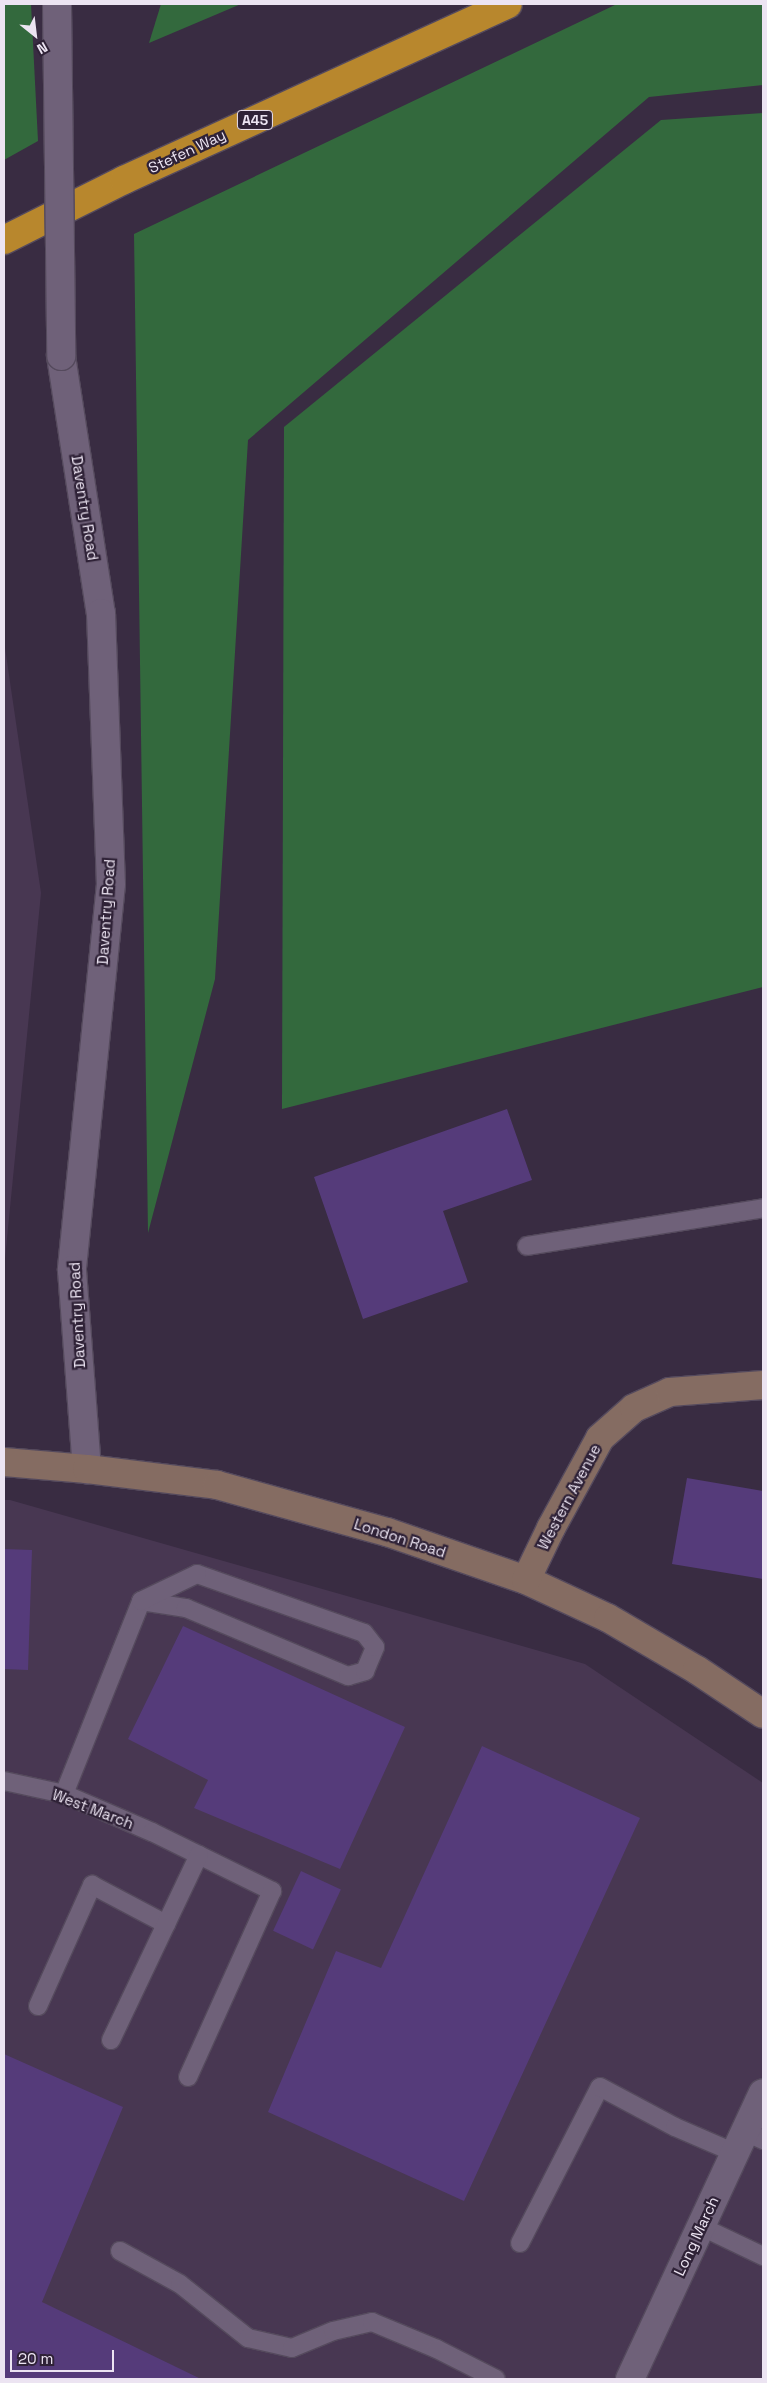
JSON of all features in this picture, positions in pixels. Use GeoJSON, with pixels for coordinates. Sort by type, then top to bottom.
{"type":"FeatureCollection","features":[{"type":"Feature","properties":{"kind":"highway","name":"Stefen Way"},"geometry":{"type":"LineString","coordinates":[[4,240],[124,180],[508,4]]}},
{"type":"Feature","properties":{"kind":"main road","name":"Western Avenue"},"geometry":{"type":"LineString","coordinates":[[526,1580],[551,1528],[600,1438],[634,1408],[670,1392],[763,1385]]}},
{"type":"Feature","properties":{"kind":"main road","name":"London Road"},"geometry":{"type":"LineString","coordinates":[[4,1462],[87,1469],[217,1485],[387,1532],[526,1580],[608,1618],[697,1670],[763,1714]]}},
{"type":"Feature","properties":{"kind":"street","name":"Daventry Road"},"geometry":{"type":"LineString","coordinates":[[57,4],[61,356],[101,613],[111,884],[72,1270],[87,1469]]}},
{"type":"Feature","properties":{"kind":"street","name":"Long March"},"geometry":{"type":"LineString","coordinates":[[630,2379],[700,2226],[748,2142],[763,2093]]}},
{"type":"Feature","properties":{"kind":"lane"},"geometry":{"type":"LineString","coordinates":[[527,1246],[763,1208]]}},
{"type":"Feature","properties":{"kind":"lane"},"geometry":{"type":"LineString","coordinates":[[64,1794],[141,1601],[197,1574],[364,1633],[375,1647],[365,1671],[348,1676],[186,1608],[141,1601]]}},
{"type":"Feature","properties":{"kind":"lane","name":"West March"},"geometry":{"type":"LineString","coordinates":[[4,1781],[64,1794],[152,1832],[272,1891],[188,2077]]}},
{"type":"Feature","properties":{"kind":"lane"},"geometry":{"type":"LineString","coordinates":[[111,2040],[199,1855]]}},
{"type":"Feature","properties":{"kind":"lane"},"geometry":{"type":"LineString","coordinates":[[38,2006],[92,1885],[166,1924]]}},
{"type":"Feature","properties":{"kind":"lane"},"geometry":{"type":"LineString","coordinates":[[520,2243],[600,2087],[675,2127],[748,2142]]}},
{"type":"Feature","properties":{"kind":"lane"},"geometry":{"type":"LineString","coordinates":[[700,2226],[763,2256]]}},
{"type":"Feature","properties":{"kind":"lane"},"geometry":{"type":"LineString","coordinates":[[120,2251],[180,2284],[248,2338],[292,2348],[333,2331],[372,2322],[485,2376]]}},
{"type":"Feature","properties":{"kind":"shaded area"},"geometry":{"type":"Polygon","coordinates":[[[4,641],[41,893],[4,1269],[4,641]]]}},
{"type":"Feature","properties":{"kind":"shaded area"},"geometry":{"type":"Polygon","coordinates":[[[4,1500],[10,1500],[585,1664],[763,1783],[763,2379],[4,2379],[4,1500]]]}},
{"type":"Feature","properties":{"kind":"green space"},"geometry":{"type":"Polygon","coordinates":[[[4,4],[31,4],[38,141],[4,160],[4,4]]]}},
{"type":"Feature","properties":{"kind":"green space"},"geometry":{"type":"Polygon","coordinates":[[[161,4],[241,4],[149,43],[161,4]]]}},
{"type":"Feature","properties":{"kind":"green space"},"geometry":{"type":"Polygon","coordinates":[[[617,4],[763,4],[763,85],[649,97],[248,440],[215,979],[148,1233],[134,234],[617,4]]]}},
{"type":"Feature","properties":{"kind":"green space"},"geometry":{"type":"Polygon","coordinates":[[[763,113],[763,987],[282,1109],[284,427],[661,120],[763,113]]]}},
{"type":"Feature","properties":{"kind":"building"},"geometry":{"type":"Polygon","coordinates":[[[507,1109],[532,1180],[443,1211],[468,1282],[363,1319],[314,1177],[507,1109]]]}},
{"type":"Feature","properties":{"kind":"building"},"geometry":{"type":"Polygon","coordinates":[[[687,1478],[763,1491],[763,1579],[672,1564],[687,1478]]]}},
{"type":"Feature","properties":{"kind":"building"},"geometry":{"type":"Polygon","coordinates":[[[4,1549],[32,1550],[28,1670],[4,1669],[4,1549]]]}},
{"type":"Feature","properties":{"kind":"building"},"geometry":{"type":"Polygon","coordinates":[[[183,1626],[405,1727],[340,1869],[194,1808],[208,1780],[128,1739],[183,1626]]]}},
{"type":"Feature","properties":{"kind":"building"},"geometry":{"type":"Polygon","coordinates":[[[482,1746],[640,1818],[464,2201],[268,2112],[336,1951],[381,1968],[482,1746]]]}},
{"type":"Feature","properties":{"kind":"building"},"geometry":{"type":"Polygon","coordinates":[[[301,1871],[341,1890],[313,1949],[273,1931],[301,1871]]]}},
{"type":"Feature","properties":{"kind":"building"},"geometry":{"type":"Polygon","coordinates":[[[4,2054],[123,2107],[42,2302],[201,2379],[4,2379],[4,2054]]]}}]}
